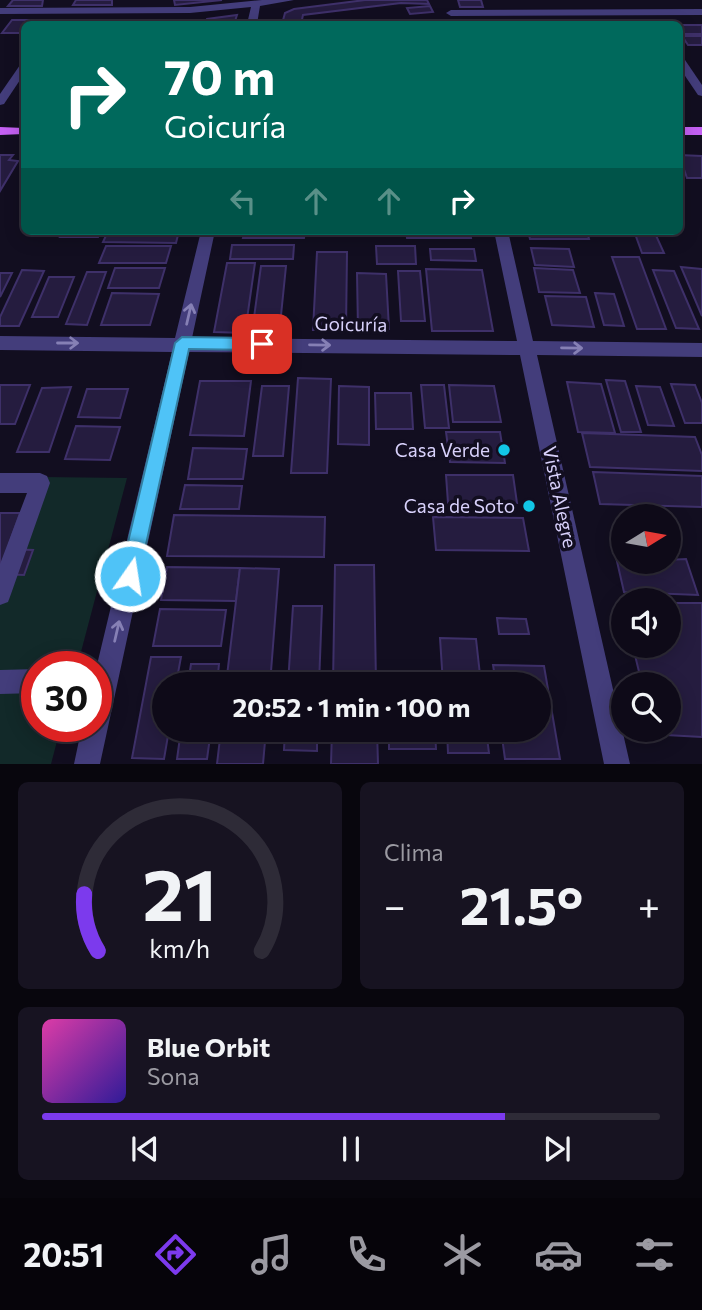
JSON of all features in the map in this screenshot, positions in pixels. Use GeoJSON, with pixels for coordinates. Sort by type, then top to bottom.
{"type":"FeatureCollection","features":[{"type":"Feature","properties":{"kind":"main road"},"geometry":{"type":"LineString","coordinates":[[0,131],[21,131]]}},
{"type":"Feature","properties":{"kind":"main road"},"geometry":{"type":"LineString","coordinates":[[683,131],[702,131]]}},
{"type":"Feature","properties":{"kind":"street"},"geometry":{"type":"LineString","coordinates":[[56,21],[63,12],[64,0]]}},
{"type":"Feature","properties":{"kind":"street"},"geometry":{"type":"LineString","coordinates":[[0,12],[190,10],[289,0]]}},
{"type":"Feature","properties":{"kind":"street"},"geometry":{"type":"LineString","coordinates":[[446,0],[452,21]]}},
{"type":"Feature","properties":{"kind":"street"},"geometry":{"type":"LineString","coordinates":[[639,0],[654,21]]}},
{"type":"Feature","properties":{"kind":"street"},"geometry":{"type":"LineString","coordinates":[[253,21],[256,4]]}},
{"type":"Feature","properties":{"kind":"street"},"geometry":{"type":"LineString","coordinates":[[451,13],[702,12]]}},
{"type":"Feature","properties":{"kind":"street"},"geometry":{"type":"LineString","coordinates":[[683,66],[702,93]]}},
{"type":"Feature","properties":{"kind":"street"},"geometry":{"type":"LineString","coordinates":[[0,102],[21,71]]}},
{"type":"Feature","properties":{"kind":"street"},"geometry":{"type":"LineString","coordinates":[[108,651],[207,235]]}},
{"type":"Feature","properties":{"kind":"street","name":"Vista Alegre"},"geometry":{"type":"LineString","coordinates":[[502,235],[617,764]]}},
{"type":"Feature","properties":{"kind":"street","name":"Goicuría"},"geometry":{"type":"LineString","coordinates":[[0,343],[702,350]]}},
{"type":"Feature","properties":{"kind":"street"},"geometry":{"type":"LineString","coordinates":[[0,483],[40,483],[0,594]]}},
{"type":"Feature","properties":{"kind":"street"},"geometry":{"type":"LineString","coordinates":[[0,682],[21,681]]}},
{"type":"Feature","properties":{"kind":"street"},"geometry":{"type":"LineString","coordinates":[[87,764],[92,742]]}},
{"type":"Feature","properties":{"kind":"green space"},"geometry":{"type":"Polygon","coordinates":[[[42,477],[127,478],[81,651],[21,651],[21,742],[57,742],[51,764],[0,764],[0,594],[42,477]]]}},
{"type":"Feature","properties":{"kind":"building"},"geometry":{"type":"Polygon","coordinates":[[[13,0],[43,0],[42,6],[8,6],[13,0]]]}},
{"type":"Feature","properties":{"kind":"building"},"geometry":{"type":"Polygon","coordinates":[[[76,0],[112,0],[112,5],[73,5],[76,0]]]}},
{"type":"Feature","properties":{"kind":"building"},"geometry":{"type":"Polygon","coordinates":[[[174,0],[222,0],[175,5],[174,0]]]}},
{"type":"Feature","properties":{"kind":"building"},"geometry":{"type":"Polygon","coordinates":[[[365,0],[427,0],[429,4],[401,3],[303,15],[302,21],[283,21],[285,13],[294,9],[365,0]]]}},
{"type":"Feature","properties":{"kind":"building"},"geometry":{"type":"Polygon","coordinates":[[[458,0],[481,0],[483,7],[460,7],[458,0]]]}},
{"type":"Feature","properties":{"kind":"building"},"geometry":{"type":"Polygon","coordinates":[[[430,6],[433,12],[410,14],[407,8],[430,6]]]}},
{"type":"Feature","properties":{"kind":"building"},"geometry":{"type":"Polygon","coordinates":[[[237,15],[235,21],[206,21],[237,15]]]}},
{"type":"Feature","properties":{"kind":"building"},"geometry":{"type":"Polygon","coordinates":[[[12,20],[29,20],[21,21],[20,33],[2,33],[12,20]]]}},
{"type":"Feature","properties":{"kind":"building"},"geometry":{"type":"Polygon","coordinates":[[[683,25],[702,25],[702,34],[683,34],[683,25]]]}},
{"type":"Feature","properties":{"kind":"building"},"geometry":{"type":"Polygon","coordinates":[[[683,36],[702,36],[702,45],[688,45],[683,36]]]}},
{"type":"Feature","properties":{"kind":"building"},"geometry":{"type":"Polygon","coordinates":[[[0,155],[13,155],[9,160],[18,161],[0,191],[0,155]]]}},
{"type":"Feature","properties":{"kind":"building"},"geometry":{"type":"Polygon","coordinates":[[[683,155],[702,156],[702,178],[687,178],[683,155]]]}},
{"type":"Feature","properties":{"kind":"building"},"geometry":{"type":"Polygon","coordinates":[[[61,235],[99,235],[98,237],[60,237],[61,235]]]}},
{"type":"Feature","properties":{"kind":"building"},"geometry":{"type":"Polygon","coordinates":[[[106,235],[178,235],[176,243],[103,242],[106,235]]]}},
{"type":"Feature","properties":{"kind":"building"},"geometry":{"type":"Polygon","coordinates":[[[244,235],[304,235],[304,238],[243,238],[244,235]]]}},
{"type":"Feature","properties":{"kind":"building"},"geometry":{"type":"Polygon","coordinates":[[[407,235],[471,235],[471,238],[407,238],[407,235]]]}},
{"type":"Feature","properties":{"kind":"building"},"geometry":{"type":"Polygon","coordinates":[[[529,235],[588,235],[589,239],[530,239],[529,235]]]}},
{"type":"Feature","properties":{"kind":"building"},"geometry":{"type":"Polygon","coordinates":[[[635,235],[656,235],[664,253],[642,253],[635,235]]]}},
{"type":"Feature","properties":{"kind":"building"},"geometry":{"type":"Polygon","coordinates":[[[232,245],[294,245],[293,259],[230,259],[232,245]]]}},
{"type":"Feature","properties":{"kind":"building"},"geometry":{"type":"Polygon","coordinates":[[[106,246],[171,246],[166,263],[99,263],[106,246]]]}},
{"type":"Feature","properties":{"kind":"building"},"geometry":{"type":"Polygon","coordinates":[[[376,246],[415,246],[416,264],[377,264],[376,246]]]}},
{"type":"Feature","properties":{"kind":"building"},"geometry":{"type":"Polygon","coordinates":[[[531,248],[569,249],[574,267],[535,265],[531,248]]]}},
{"type":"Feature","properties":{"kind":"building"},"geometry":{"type":"Polygon","coordinates":[[[430,249],[474,249],[476,261],[431,260],[430,249]]]}},
{"type":"Feature","properties":{"kind":"building"},"geometry":{"type":"Polygon","coordinates":[[[317,252],[347,252],[346,330],[313,330],[317,252]]]}},
{"type":"Feature","properties":{"kind":"building"},"geometry":{"type":"Polygon","coordinates":[[[612,257],[639,257],[666,329],[637,329],[612,257]]]}},
{"type":"Feature","properties":{"kind":"building"},"geometry":{"type":"Polygon","coordinates":[[[227,263],[255,263],[245,333],[214,332],[227,263]]]}},
{"type":"Feature","properties":{"kind":"building"},"geometry":{"type":"Polygon","coordinates":[[[261,266],[286,266],[280,325],[253,325],[261,266]]]}},
{"type":"Feature","properties":{"kind":"building"},"geometry":{"type":"Polygon","coordinates":[[[681,267],[702,269],[702,316],[681,267]]]}},
{"type":"Feature","properties":{"kind":"building"},"geometry":{"type":"Polygon","coordinates":[[[115,268],[165,268],[159,288],[108,288],[115,268]]]}},
{"type":"Feature","properties":{"kind":"building"},"geometry":{"type":"Polygon","coordinates":[[[534,268],[573,270],[580,293],[539,292],[534,268]]]}},
{"type":"Feature","properties":{"kind":"building"},"geometry":{"type":"Polygon","coordinates":[[[426,269],[482,270],[493,331],[432,331],[426,269]]]}},
{"type":"Feature","properties":{"kind":"building"},"geometry":{"type":"Polygon","coordinates":[[[22,270],[44,271],[19,326],[0,326],[0,317],[22,270]]]}},
{"type":"Feature","properties":{"kind":"building"},"geometry":{"type":"Polygon","coordinates":[[[653,270],[674,271],[699,329],[676,328],[653,270]]]}},
{"type":"Feature","properties":{"kind":"building"},"geometry":{"type":"Polygon","coordinates":[[[398,271],[420,271],[425,321],[401,321],[398,271]]]}},
{"type":"Feature","properties":{"kind":"building"},"geometry":{"type":"Polygon","coordinates":[[[87,272],[106,272],[87,325],[66,324],[87,272]]]}},
{"type":"Feature","properties":{"kind":"building"},"geometry":{"type":"Polygon","coordinates":[[[0,273],[12,273],[0,297],[0,273]]]}},
{"type":"Feature","properties":{"kind":"building"},"geometry":{"type":"Polygon","coordinates":[[[357,273],[386,274],[389,329],[358,329],[357,273]]]}},
{"type":"Feature","properties":{"kind":"building"},"geometry":{"type":"Polygon","coordinates":[[[49,277],[74,277],[58,317],[32,317],[49,277]]]}},
{"type":"Feature","properties":{"kind":"building"},"geometry":{"type":"Polygon","coordinates":[[[112,293],[159,294],[150,325],[101,325],[112,293]]]}},
{"type":"Feature","properties":{"kind":"building"},"geometry":{"type":"Polygon","coordinates":[[[595,293],[614,294],[624,326],[604,325],[595,293]]]}},
{"type":"Feature","properties":{"kind":"building"},"geometry":{"type":"Polygon","coordinates":[[[545,296],[586,297],[594,327],[552,325],[545,296]]]}},
{"type":"Feature","properties":{"kind":"building"},"geometry":{"type":"Polygon","coordinates":[[[298,378],[331,379],[327,473],[291,473],[298,378]]]}},
{"type":"Feature","properties":{"kind":"building"},"geometry":{"type":"Polygon","coordinates":[[[606,380],[625,381],[641,432],[621,432],[606,380]]]}},
{"type":"Feature","properties":{"kind":"building"},"geometry":{"type":"Polygon","coordinates":[[[200,381],[251,381],[244,436],[190,435],[200,381]]]}},
{"type":"Feature","properties":{"kind":"building"},"geometry":{"type":"Polygon","coordinates":[[[567,382],[601,384],[615,433],[578,432],[567,382]]]}},
{"type":"Feature","properties":{"kind":"building"},"geometry":{"type":"Polygon","coordinates":[[[671,384],[695,385],[702,403],[702,423],[685,423],[671,384]]]}},
{"type":"Feature","properties":{"kind":"building"},"geometry":{"type":"Polygon","coordinates":[[[0,385],[30,385],[15,424],[0,424],[0,385]]]}},
{"type":"Feature","properties":{"kind":"building"},"geometry":{"type":"Polygon","coordinates":[[[421,385],[444,385],[449,428],[425,428],[421,385]]]}},
{"type":"Feature","properties":{"kind":"building"},"geometry":{"type":"Polygon","coordinates":[[[449,385],[494,386],[501,422],[453,422],[449,385]]]}},
{"type":"Feature","properties":{"kind":"building"},"geometry":{"type":"Polygon","coordinates":[[[262,386],[289,386],[283,456],[253,456],[262,386]]]}},
{"type":"Feature","properties":{"kind":"building"},"geometry":{"type":"Polygon","coordinates":[[[339,386],[369,387],[369,445],[338,444],[339,386]]]}},
{"type":"Feature","properties":{"kind":"building"},"geometry":{"type":"Polygon","coordinates":[[[636,386],[660,387],[674,426],[648,425],[636,386]]]}},
{"type":"Feature","properties":{"kind":"building"},"geometry":{"type":"Polygon","coordinates":[[[71,387],[49,452],[17,452],[42,388],[71,387]]]}},
{"type":"Feature","properties":{"kind":"building"},"geometry":{"type":"Polygon","coordinates":[[[87,389],[128,389],[120,418],[78,417],[87,389]]]}},
{"type":"Feature","properties":{"kind":"building"},"geometry":{"type":"Polygon","coordinates":[[[375,393],[411,393],[413,429],[376,429],[375,393]]]}},
{"type":"Feature","properties":{"kind":"building"},"geometry":{"type":"Polygon","coordinates":[[[76,426],[120,427],[110,460],[65,459],[76,426]]]}},
{"type":"Feature","properties":{"kind":"building"},"geometry":{"type":"Polygon","coordinates":[[[446,432],[500,432],[505,463],[450,462],[446,432]]]}},
{"type":"Feature","properties":{"kind":"building"},"geometry":{"type":"Polygon","coordinates":[[[582,433],[695,437],[702,455],[702,471],[590,467],[582,433]]]}},
{"type":"Feature","properties":{"kind":"building"},"geometry":{"type":"Polygon","coordinates":[[[193,448],[247,449],[243,479],[188,479],[193,448]]]}},
{"type":"Feature","properties":{"kind":"building"},"geometry":{"type":"Polygon","coordinates":[[[593,472],[702,476],[702,507],[681,506],[681,504],[600,504],[593,472]]]}},
{"type":"Feature","properties":{"kind":"building"},"geometry":{"type":"Polygon","coordinates":[[[446,475],[513,475],[517,503],[448,503],[446,475]]]}},
{"type":"Feature","properties":{"kind":"building"},"geometry":{"type":"Polygon","coordinates":[[[185,485],[242,486],[239,509],[180,509],[185,485]]]}},
{"type":"Feature","properties":{"kind":"building"},"geometry":{"type":"Polygon","coordinates":[[[0,513],[20,513],[0,570],[0,513]]]}},
{"type":"Feature","properties":{"kind":"building"},"geometry":{"type":"Polygon","coordinates":[[[174,515],[325,517],[324,557],[167,556],[174,515]]]}},
{"type":"Feature","properties":{"kind":"building"},"geometry":{"type":"Polygon","coordinates":[[[433,517],[523,518],[529,551],[436,550],[433,517]]]}},
{"type":"Feature","properties":{"kind":"building"},"geometry":{"type":"Polygon","coordinates":[[[8,549],[33,550],[24,575],[0,574],[8,549]]]}},
{"type":"Feature","properties":{"kind":"building"},"geometry":{"type":"Polygon","coordinates":[[[681,559],[686,559],[698,595],[681,594],[681,588],[623,588],[620,574],[681,574],[681,559]]]}},
{"type":"Feature","properties":{"kind":"building"},"geometry":{"type":"Polygon","coordinates":[[[335,565],[374,565],[376,672],[333,672],[335,565]]]}},
{"type":"Feature","properties":{"kind":"building"},"geometry":{"type":"Polygon","coordinates":[[[167,567],[240,568],[236,601],[161,600],[167,567]]]}},
{"type":"Feature","properties":{"kind":"building"},"geometry":{"type":"Polygon","coordinates":[[[240,568],[279,569],[271,672],[227,672],[240,568]]]}},
{"type":"Feature","properties":{"kind":"building"},"geometry":{"type":"Polygon","coordinates":[[[681,603],[702,603],[702,737],[681,736],[681,672],[639,672],[636,658],[681,658],[681,603]]]}},
{"type":"Feature","properties":{"kind":"building"},"geometry":{"type":"Polygon","coordinates":[[[293,606],[322,606],[319,672],[289,672],[293,606]]]}},
{"type":"Feature","properties":{"kind":"building"},"geometry":{"type":"Polygon","coordinates":[[[160,609],[226,610],[221,646],[153,646],[160,609]]]}},
{"type":"Feature","properties":{"kind":"building"},"geometry":{"type":"Polygon","coordinates":[[[497,618],[526,619],[529,634],[499,634],[497,618]]]}},
{"type":"Feature","properties":{"kind":"building"},"geometry":{"type":"Polygon","coordinates":[[[440,638],[476,639],[480,672],[442,672],[440,638]]]}},
{"type":"Feature","properties":{"kind":"building"},"geometry":{"type":"Polygon","coordinates":[[[151,657],[181,657],[178,672],[152,672],[152,742],[167,742],[164,759],[132,758],[151,657]]]}},
{"type":"Feature","properties":{"kind":"building"},"geometry":{"type":"Polygon","coordinates":[[[191,664],[219,664],[218,672],[190,672],[191,664]]]}},
{"type":"Feature","properties":{"kind":"building"},"geometry":{"type":"Polygon","coordinates":[[[493,665],[544,666],[545,672],[494,672],[493,665]]]}},
{"type":"Feature","properties":{"kind":"building"},"geometry":{"type":"Polygon","coordinates":[[[551,707],[560,759],[505,759],[503,742],[551,742],[551,707]]]}},
{"type":"Feature","properties":{"kind":"building"},"geometry":{"type":"Polygon","coordinates":[[[179,742],[209,742],[207,759],[177,759],[179,742]]]}},
{"type":"Feature","properties":{"kind":"building"},"geometry":{"type":"Polygon","coordinates":[[[220,742],[265,742],[263,764],[217,764],[220,742]]]}},
{"type":"Feature","properties":{"kind":"building"},"geometry":{"type":"Polygon","coordinates":[[[284,742],[317,742],[317,751],[284,750],[284,742]]]}},
{"type":"Feature","properties":{"kind":"building"},"geometry":{"type":"Polygon","coordinates":[[[332,742],[377,742],[378,764],[331,764],[332,742]]]}},
{"type":"Feature","properties":{"kind":"building"},"geometry":{"type":"Polygon","coordinates":[[[389,742],[436,742],[436,749],[389,749],[389,742]]]}},
{"type":"Feature","properties":{"kind":"building"},"geometry":{"type":"Polygon","coordinates":[[[448,742],[488,742],[489,753],[448,753],[448,742]]]}},
{"type":"Feature","properties":{"kind":"place","name":"Casa Verde"},"geometry":{"type":"Point","coordinates":[504,450]}},
{"type":"Feature","properties":{"kind":"place","name":"Casa de Soto"},"geometry":{"type":"Point","coordinates":[529,506]}},
{"type":"Feature","properties":{"kind":"route"},"geometry":{"type":"LineString","coordinates":[[130,576],[182,343],[262,344]]}}]}
